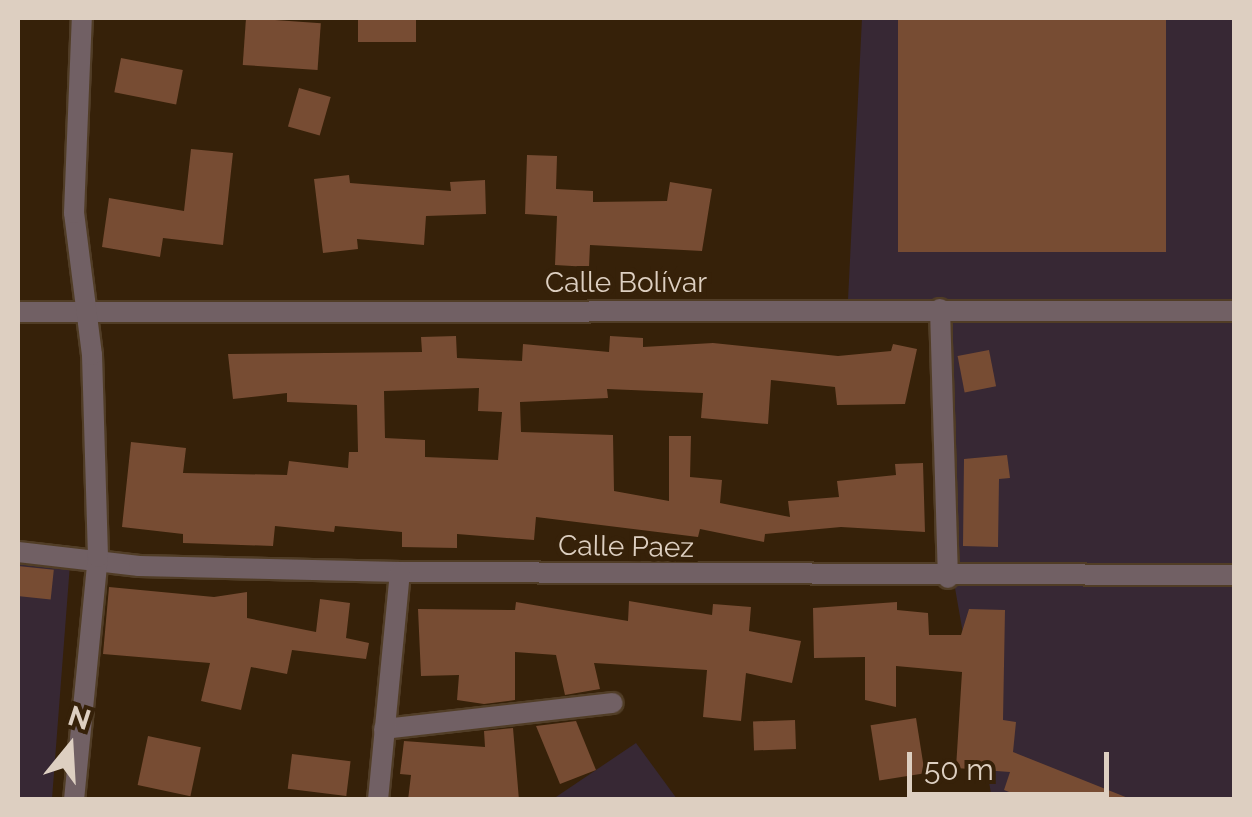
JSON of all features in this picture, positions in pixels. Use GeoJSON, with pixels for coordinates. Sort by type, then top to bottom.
{"type":"FeatureCollection","features":[{"type":"Feature","properties":{"kind":"street"},"geometry":{"type":"LineString","coordinates":[[74,800],[98,558],[86,312],[74,213],[82,18]]}},
{"type":"Feature","properties":{"kind":"street"},"geometry":{"type":"LineString","coordinates":[[940,309],[948,578]]}},
{"type":"Feature","properties":{"kind":"street","name":"Calle Bolívar"},"geometry":{"type":"LineString","coordinates":[[18,312],[1234,311]]}},
{"type":"Feature","properties":{"kind":"street","name":"Calle Paez"},"geometry":{"type":"LineString","coordinates":[[18,552],[98,558],[139,566],[400,572],[948,578],[1234,575]]}},
{"type":"Feature","properties":{"kind":"street"},"geometry":{"type":"LineString","coordinates":[[378,800],[400,572]]}},
{"type":"Feature","properties":{"kind":"street"},"geometry":{"type":"LineString","coordinates":[[384,728],[613,704]]}},
{"type":"Feature","properties":{"kind":"shaded area"},"geometry":{"type":"Polygon","coordinates":[[[862,18],[1234,18],[1234,799],[992,799],[955,588],[945,300],[848,300],[862,18]]]}},
{"type":"Feature","properties":{"kind":"shaded area"},"geometry":{"type":"Polygon","coordinates":[[[18,558],[70,564],[52,799],[18,800],[18,558]]]}},
{"type":"Feature","properties":{"kind":"shaded area"},"geometry":{"type":"Polygon","coordinates":[[[636,743],[677,799],[553,799],[636,743]]]}},
{"type":"Feature","properties":{"kind":"building"},"geometry":{"type":"Polygon","coordinates":[[[246,18],[321,23],[318,70],[243,65],[246,18]]]}},
{"type":"Feature","properties":{"kind":"building"},"geometry":{"type":"Polygon","coordinates":[[[358,18],[416,18],[416,42],[358,42],[358,18]]]}},
{"type":"Feature","properties":{"kind":"building"},"geometry":{"type":"Polygon","coordinates":[[[898,18],[1166,18],[1166,252],[898,252],[898,18]]]}},
{"type":"Feature","properties":{"kind":"building"},"geometry":{"type":"Polygon","coordinates":[[[121,58],[183,70],[176,104],[114,92],[121,58]]]}},
{"type":"Feature","properties":{"kind":"building"},"geometry":{"type":"Polygon","coordinates":[[[299,88],[331,97],[320,136],[288,126],[299,88]]]}},
{"type":"Feature","properties":{"kind":"building"},"geometry":{"type":"Polygon","coordinates":[[[191,149],[233,153],[223,245],[163,238],[160,257],[102,247],[109,198],[184,211],[191,149]]]}},
{"type":"Feature","properties":{"kind":"building"},"geometry":{"type":"Polygon","coordinates":[[[527,155],[557,156],[556,189],[593,191],[593,202],[667,201],[670,182],[712,189],[702,251],[590,245],[589,267],[555,265],[557,216],[525,214],[527,155]]]}},
{"type":"Feature","properties":{"kind":"building"},"geometry":{"type":"Polygon","coordinates":[[[349,175],[350,183],[451,191],[450,182],[485,180],[486,214],[426,216],[424,245],[357,239],[358,249],[323,253],[314,179],[349,175]]]}},
{"type":"Feature","properties":{"kind":"building"},"geometry":{"type":"Polygon","coordinates":[[[456,336],[457,358],[522,361],[523,344],[609,352],[610,336],[643,338],[643,347],[713,343],[838,356],[891,351],[893,344],[917,349],[905,404],[837,405],[835,387],[771,380],[768,424],[701,418],[703,393],[607,389],[608,398],[520,402],[521,432],[613,435],[614,491],[669,501],[669,436],[691,436],[690,477],[722,480],[720,503],[790,517],[788,501],[839,497],[837,481],[896,475],[895,464],[923,463],[925,532],[841,527],[765,534],[764,542],[700,529],[698,537],[536,517],[534,540],[457,534],[457,548],[402,547],[402,532],[335,526],[334,532],[275,526],[273,546],[183,543],[183,534],[122,527],[131,442],[186,448],[183,473],[287,475],[289,461],[348,468],[349,452],[358,452],[357,405],[287,402],[287,393],[233,399],[228,354],[422,352],[421,337],[456,336]],[[479,388],[384,391],[385,438],[425,440],[425,457],[498,460],[502,412],[478,411],[479,388]]]}},
{"type":"Feature","properties":{"kind":"building"},"geometry":{"type":"Polygon","coordinates":[[[989,350],[996,386],[965,392],[958,356],[989,350]]]}},
{"type":"Feature","properties":{"kind":"building"},"geometry":{"type":"Polygon","coordinates":[[[1007,455],[1010,478],[999,479],[998,547],[963,546],[964,459],[1007,455]]]}},
{"type":"Feature","properties":{"kind":"building"},"geometry":{"type":"Polygon","coordinates":[[[18,566],[54,570],[51,600],[18,596],[18,566]]]}},
{"type":"Feature","properties":{"kind":"building"},"geometry":{"type":"Polygon","coordinates":[[[109,587],[214,597],[247,592],[247,618],[316,632],[320,599],[350,603],[346,638],[369,643],[366,659],[292,650],[287,674],[251,667],[241,710],[201,701],[210,663],[103,654],[109,587]]]}},
{"type":"Feature","properties":{"kind":"building"},"geometry":{"type":"Polygon","coordinates":[[[629,601],[712,615],[713,604],[751,607],[749,631],[801,641],[792,683],[746,673],[741,721],[703,717],[707,670],[594,663],[600,689],[565,695],[556,655],[515,652],[515,700],[484,704],[457,700],[459,675],[421,676],[418,609],[515,610],[516,602],[628,621],[629,601]]]}},
{"type":"Feature","properties":{"kind":"building"},"geometry":{"type":"Polygon","coordinates":[[[897,602],[897,610],[928,613],[929,635],[961,635],[969,609],[1005,610],[1003,720],[1016,722],[1013,752],[1133,800],[1030,800],[1004,790],[1010,772],[956,768],[962,672],[896,666],[896,707],[865,700],[865,657],[814,658],[813,608],[897,602]]]}},
{"type":"Feature","properties":{"kind":"building"},"geometry":{"type":"Polygon","coordinates":[[[916,718],[925,773],[879,781],[871,725],[916,718]]]}},
{"type":"Feature","properties":{"kind":"building"},"geometry":{"type":"Polygon","coordinates":[[[795,720],[796,749],[754,750],[753,721],[795,720]]]}},
{"type":"Feature","properties":{"kind":"building"},"geometry":{"type":"Polygon","coordinates":[[[576,721],[596,770],[560,784],[536,726],[576,721]]]}},
{"type":"Feature","properties":{"kind":"building"},"geometry":{"type":"Polygon","coordinates":[[[513,728],[519,800],[408,800],[411,775],[400,774],[404,741],[485,747],[484,731],[513,728]]]}},
{"type":"Feature","properties":{"kind":"building"},"geometry":{"type":"Polygon","coordinates":[[[148,736],[201,747],[190,796],[138,785],[148,736]]]}},
{"type":"Feature","properties":{"kind":"building"},"geometry":{"type":"Polygon","coordinates":[[[292,754],[351,761],[346,796],[288,789],[292,754]]]}}]}
